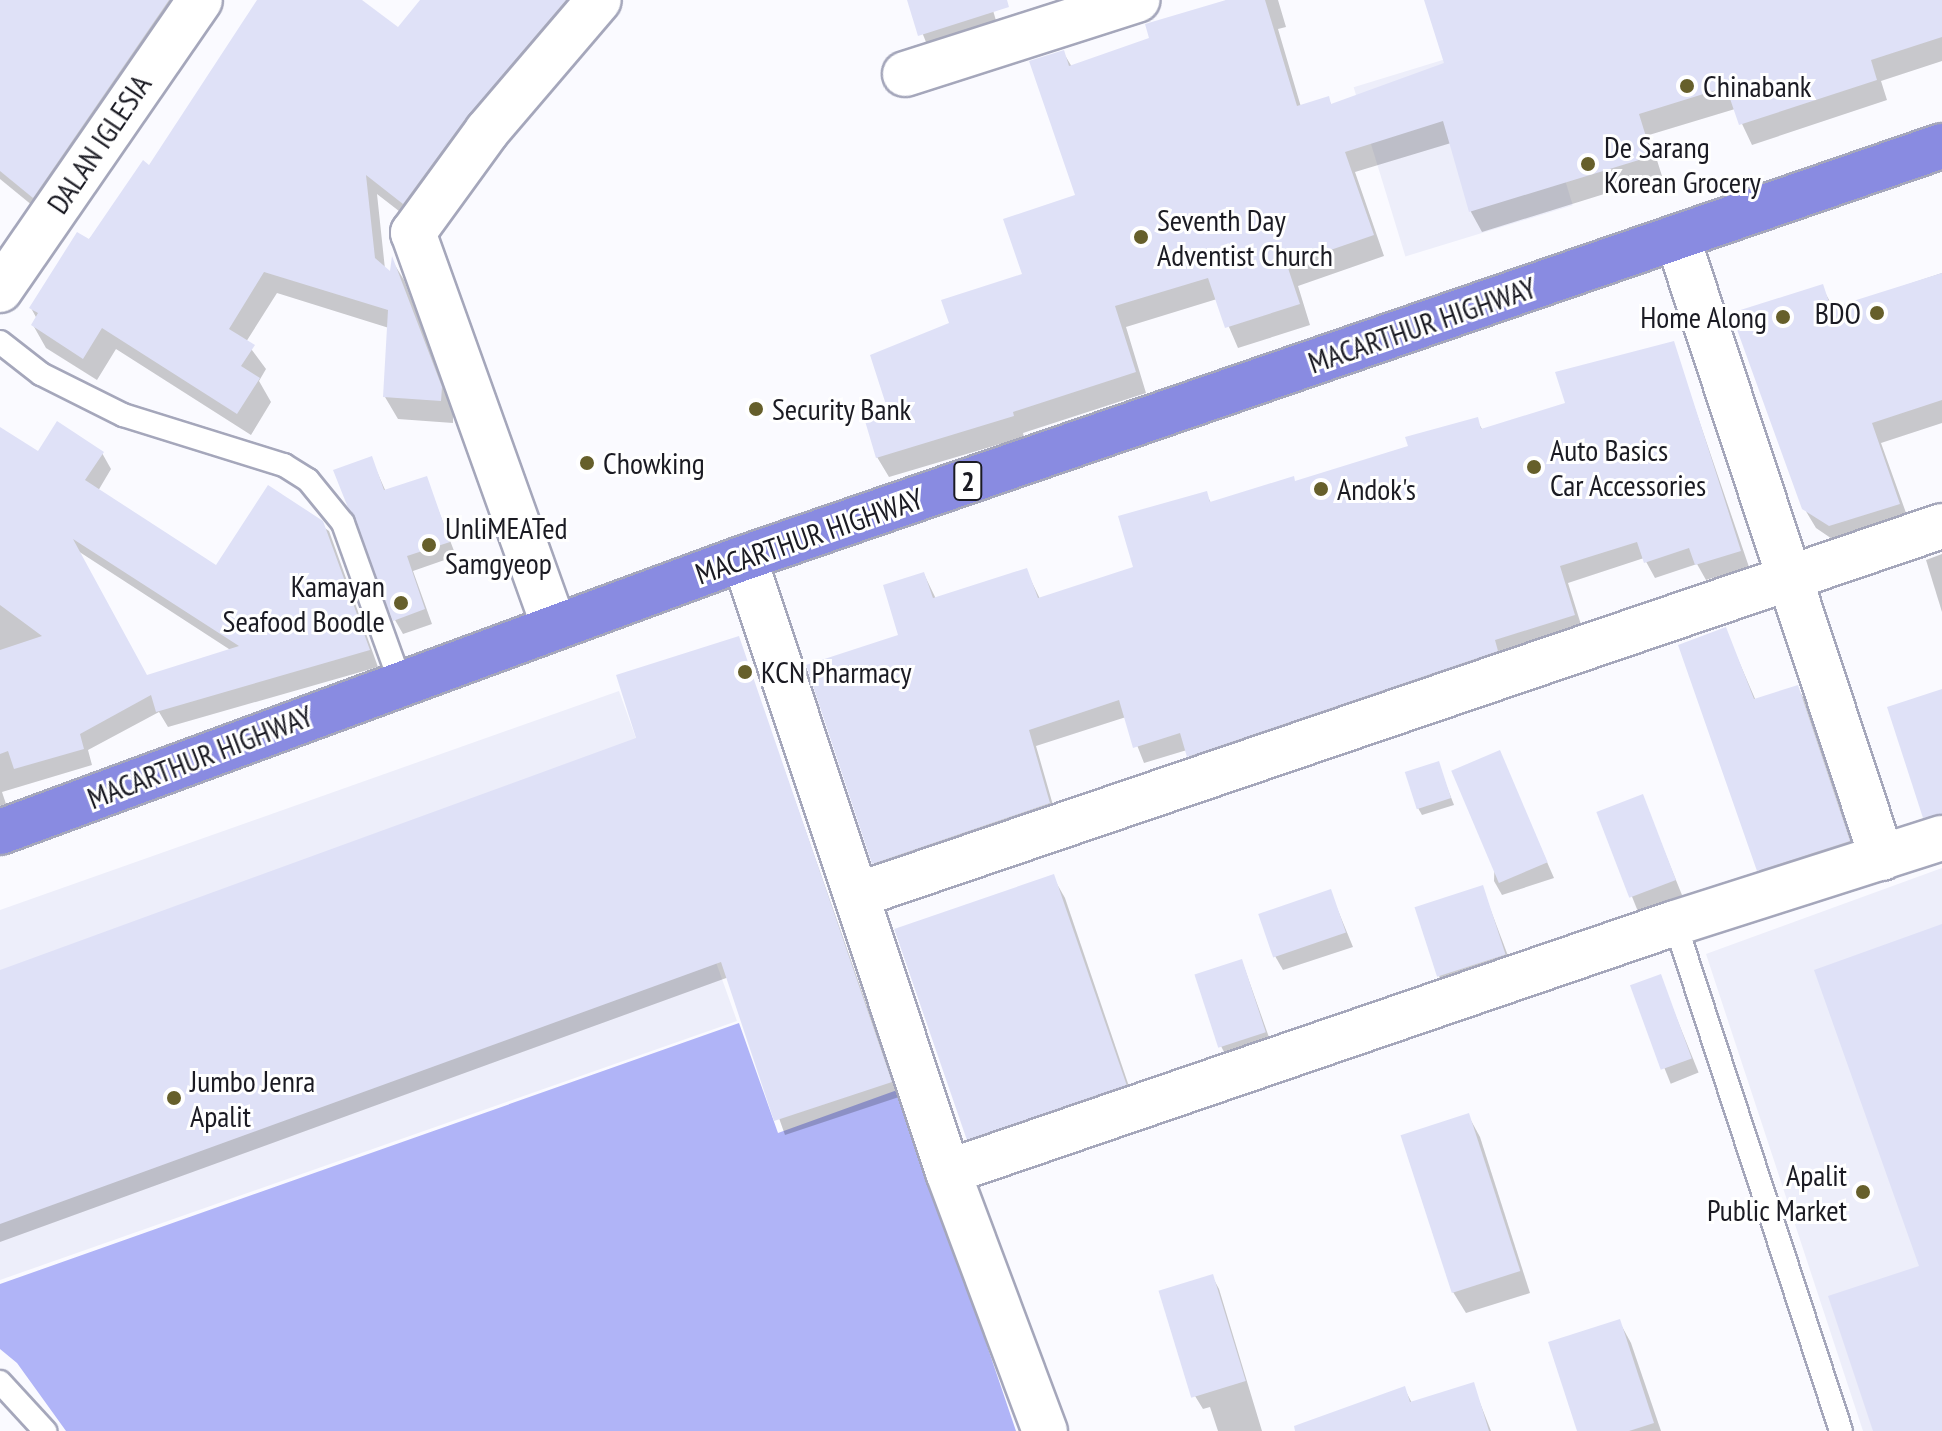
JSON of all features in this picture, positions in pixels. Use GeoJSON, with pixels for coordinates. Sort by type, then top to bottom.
{"type":"FeatureCollection","features":[{"type":"Feature","properties":{"kind":"highway","name":"MACARTHUR HIGHWAY"},"geometry":{"type":"LineString","coordinates":[[0,832],[400,681],[744,558],[1942,146]]}},
{"type":"Feature","properties":{"kind":"street","name":"DALAN IGLESIA"},"geometry":{"type":"LineString","coordinates":[[0,290],[200,0]]}},
{"type":"Feature","properties":{"kind":"street"},"geometry":{"type":"LineString","coordinates":[[554,626],[413,233],[487,131],[599,0]]}},
{"type":"Feature","properties":{"kind":"street"},"geometry":{"type":"LineString","coordinates":[[905,74],[1137,0]]}},
{"type":"Feature","properties":{"kind":"street"},"geometry":{"type":"LineString","coordinates":[[1677,237],[1882,858]]}},
{"type":"Feature","properties":{"kind":"street"},"geometry":{"type":"LineString","coordinates":[[858,895],[1942,526]]}},
{"type":"Feature","properties":{"kind":"street"},"geometry":{"type":"LineString","coordinates":[[744,558],[948,1172],[1045,1431]]}},
{"type":"Feature","properties":{"kind":"street"},"geometry":{"type":"LineString","coordinates":[[948,1172],[1675,923],[1942,838]]}},
{"type":"Feature","properties":{"kind":"lane"},"geometry":{"type":"LineString","coordinates":[[0,342],[41,374],[123,415],[284,465],[308,480],[343,523],[400,681]]}},
{"type":"Feature","properties":{"kind":"lane"},"geometry":{"type":"LineString","coordinates":[[1675,923],[1841,1431]]}},
{"type":"Feature","properties":{"kind":"lane"},"geometry":{"type":"LineString","coordinates":[[0,1382],[45,1431]]}},
{"type":"Feature","properties":{"kind":"shaded area"},"geometry":{"type":"Polygon","coordinates":[[[1521,36],[1573,205],[1405,256],[1354,87],[1521,36]]]}},
{"type":"Feature","properties":{"kind":"shaded area","name":"Jumbo Jenra Apalit"},"geometry":{"type":"Polygon","coordinates":[[[619,691],[737,1021],[0,1280],[0,910],[619,691]]]}},
{"type":"Feature","properties":{"kind":"shaded area","name":"Apalit Public Market"},"geometry":{"type":"Polygon","coordinates":[[[1942,868],[1942,1431],[1863,1431],[1706,954],[1942,868]]]}},
{"type":"Feature","properties":{"kind":"water"},"geometry":{"type":"Polygon","coordinates":[[[739,1023],[778,1133],[900,1089],[1016,1431],[66,1431],[17,1363],[0,1349],[0,1284],[739,1023]]]}},
{"type":"Feature","properties":{"kind":"building"},"geometry":{"type":"Polygon","coordinates":[[[0,0],[169,0],[33,198],[0,171],[0,0]]]}},
{"type":"Feature","properties":{"kind":"building"},"geometry":{"type":"Polygon","coordinates":[[[257,0],[362,0],[398,27],[420,0],[566,0],[468,115],[403,204],[366,175],[375,258],[390,271],[392,256],[442,387],[441,401],[383,397],[388,310],[264,272],[229,329],[255,345],[241,366],[260,378],[237,414],[102,328],[83,359],[31,325],[38,313],[29,308],[77,232],[89,239],[143,160],[149,165],[257,0]]]}},
{"type":"Feature","properties":{"kind":"building"},"geometry":{"type":"Polygon","coordinates":[[[907,0],[1007,0],[1009,7],[918,36],[907,0]]]}},
{"type":"Feature","properties":{"kind":"building"},"geometry":{"type":"Polygon","coordinates":[[[1226,0],[1265,0],[1297,106],[1329,96],[1331,104],[1444,63],[1424,0],[1942,0],[1942,37],[1871,60],[1877,80],[1739,125],[1726,87],[1639,114],[1652,156],[1469,212],[1443,121],[1345,152],[1374,235],[1287,265],[1300,304],[1225,328],[1208,278],[1115,306],[1136,372],[1013,412],[1014,416],[876,458],[865,421],[889,414],[870,355],[949,323],[941,300],[1022,274],[1003,219],[1075,195],[1029,61],[1064,50],[1069,66],[1149,38],[1145,24],[1226,0]]]}},
{"type":"Feature","properties":{"kind":"building"},"geometry":{"type":"Polygon","coordinates":[[[1942,273],[1942,400],[1872,423],[1900,504],[1829,526],[1802,509],[1731,313],[1823,284],[1831,308],[1942,273]]]}},
{"type":"Feature","properties":{"kind":"building"},"geometry":{"type":"Polygon","coordinates":[[[1674,341],[1741,551],[1695,565],[1689,548],[1644,563],[1637,542],[1560,566],[1575,615],[1495,640],[1498,651],[1187,757],[1180,733],[1133,748],[1119,700],[1029,730],[1050,803],[872,864],[806,665],[898,635],[883,585],[924,572],[933,598],[1027,568],[1038,598],[1133,567],[1118,516],[1207,491],[1210,502],[1294,476],[1295,481],[1408,446],[1405,437],[1478,417],[1481,429],[1565,403],[1555,372],[1674,341]]]}},
{"type":"Feature","properties":{"kind":"building"},"geometry":{"type":"Polygon","coordinates":[[[57,421],[104,452],[85,480],[216,565],[268,485],[323,521],[370,650],[156,712],[151,695],[80,734],[84,749],[14,769],[8,751],[0,754],[0,650],[42,636],[0,605],[0,427],[38,451],[57,421]],[[73,539],[147,675],[239,646],[73,539]]]}},
{"type":"Feature","properties":{"kind":"building"},"geometry":{"type":"Polygon","coordinates":[[[372,456],[384,490],[427,476],[450,542],[407,556],[425,609],[393,621],[333,470],[372,456]]]}},
{"type":"Feature","properties":{"kind":"building"},"geometry":{"type":"Polygon","coordinates":[[[1726,627],[1754,699],[1798,685],[1850,841],[1757,871],[1678,645],[1726,627]]]}},
{"type":"Feature","properties":{"kind":"building","name":"Jumbo Jenra Apalit"},"geometry":{"type":"Polygon","coordinates":[[[739,636],[892,1082],[774,1121],[721,962],[0,1224],[0,970],[636,738],[616,675],[739,636]]]}},
{"type":"Feature","properties":{"kind":"building"},"geometry":{"type":"Polygon","coordinates":[[[1942,689],[1942,814],[1923,818],[1887,707],[1942,689]]]}},
{"type":"Feature","properties":{"kind":"building"},"geometry":{"type":"Polygon","coordinates":[[[1500,750],[1548,862],[1499,883],[1451,771],[1500,750]]]}},
{"type":"Feature","properties":{"kind":"building"},"geometry":{"type":"Polygon","coordinates":[[[1439,761],[1451,798],[1417,809],[1405,772],[1439,761]]]}},
{"type":"Feature","properties":{"kind":"building"},"geometry":{"type":"Polygon","coordinates":[[[1643,794],[1676,880],[1629,898],[1596,812],[1643,794]]]}},
{"type":"Feature","properties":{"kind":"building"},"geometry":{"type":"Polygon","coordinates":[[[1054,874],[1127,1085],[967,1140],[894,929],[1054,874]]]}},
{"type":"Feature","properties":{"kind":"building"},"geometry":{"type":"Polygon","coordinates":[[[1483,885],[1506,954],[1437,977],[1415,907],[1483,885]]]}},
{"type":"Feature","properties":{"kind":"building"},"geometry":{"type":"Polygon","coordinates":[[[1331,889],[1346,932],[1273,958],[1258,914],[1331,889]]]}},
{"type":"Feature","properties":{"kind":"building"},"geometry":{"type":"Polygon","coordinates":[[[1942,924],[1942,1431],[1873,1431],[1828,1296],[1919,1266],[1814,970],[1942,924]]]}},
{"type":"Feature","properties":{"kind":"building"},"geometry":{"type":"Polygon","coordinates":[[[1242,959],[1266,1032],[1218,1048],[1194,974],[1242,959]]]}},
{"type":"Feature","properties":{"kind":"building"},"geometry":{"type":"Polygon","coordinates":[[[1661,974],[1692,1059],[1661,1070],[1630,985],[1661,974]]]}},
{"type":"Feature","properties":{"kind":"building"},"geometry":{"type":"Polygon","coordinates":[[[1469,1113],[1520,1271],[1452,1293],[1401,1135],[1469,1113]]]}},
{"type":"Feature","properties":{"kind":"building"},"geometry":{"type":"Polygon","coordinates":[[[1213,1274],[1246,1381],[1191,1398],[1158,1291],[1213,1274]]]}},
{"type":"Feature","properties":{"kind":"building"},"geometry":{"type":"Polygon","coordinates":[[[1620,1319],[1654,1423],[1629,1431],[1577,1431],[1548,1342],[1620,1319]]]}},
{"type":"Feature","properties":{"kind":"building"},"geometry":{"type":"Polygon","coordinates":[[[1474,1382],[1489,1431],[1295,1431],[1294,1426],[1405,1386],[1410,1402],[1474,1382]]]}},
{"type":"Feature","properties":{"kind":"place","name":"Chinabank"},"geometry":{"type":"Point","coordinates":[1687,86]}},
{"type":"Feature","properties":{"kind":"place","name":"De Sarang Korean Grocery"},"geometry":{"type":"Point","coordinates":[1588,164]}},
{"type":"Feature","properties":{"kind":"place","name":"Seventh Day Adventist Church"},"geometry":{"type":"Point","coordinates":[1141,237]}},
{"type":"Feature","properties":{"kind":"place","name":"BDO"},"geometry":{"type":"Point","coordinates":[1877,313]}},
{"type":"Feature","properties":{"kind":"place","name":"Home Along"},"geometry":{"type":"Point","coordinates":[1783,317]}},
{"type":"Feature","properties":{"kind":"place","name":"Security Bank"},"geometry":{"type":"Point","coordinates":[756,409]}},
{"type":"Feature","properties":{"kind":"place","name":"Chowking"},"geometry":{"type":"Point","coordinates":[587,463]}},
{"type":"Feature","properties":{"kind":"place","name":"Auto Basics Car Accessories"},"geometry":{"type":"Point","coordinates":[1534,467]}},
{"type":"Feature","properties":{"kind":"place","name":"Andok's"},"geometry":{"type":"Point","coordinates":[1321,489]}},
{"type":"Feature","properties":{"kind":"place","name":"UnliMEATed Samgyeop"},"geometry":{"type":"Point","coordinates":[429,545]}},
{"type":"Feature","properties":{"kind":"place","name":"Kamayan Seafood Boodle"},"geometry":{"type":"Point","coordinates":[401,603]}},
{"type":"Feature","properties":{"kind":"place","name":"KCN Pharmacy"},"geometry":{"type":"Point","coordinates":[745,672]}},
{"type":"Feature","properties":{"kind":"place","name":"Jumbo Jenra Apalit"},"geometry":{"type":"Point","coordinates":[174,1098]}},
{"type":"Feature","properties":{"kind":"place","name":"Apalit Public Market"},"geometry":{"type":"Point","coordinates":[1863,1192]}}]}
